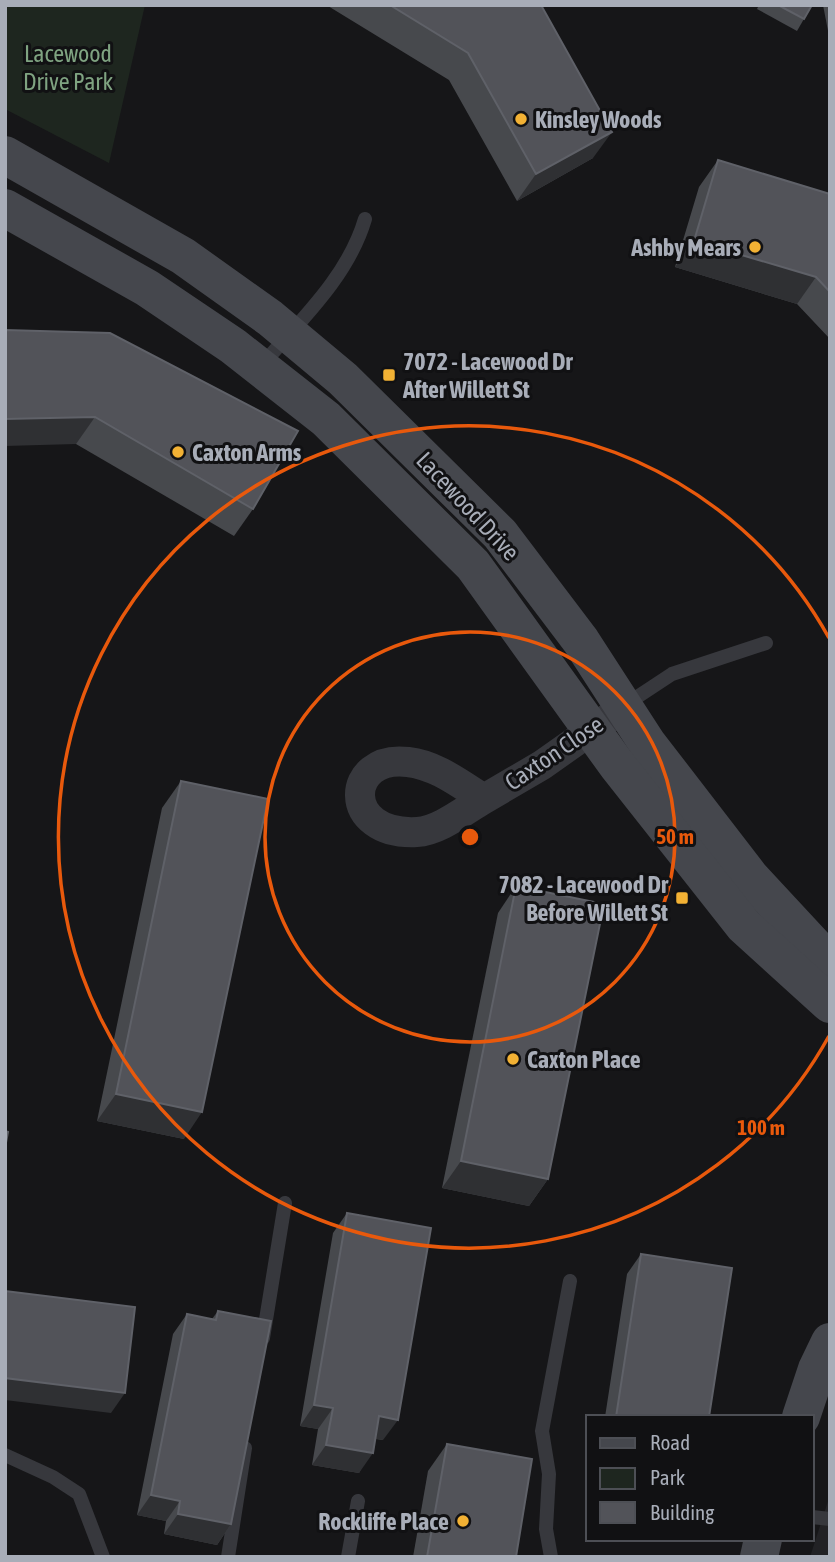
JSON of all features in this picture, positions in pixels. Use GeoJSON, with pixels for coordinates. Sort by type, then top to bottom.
{"type":"FeatureCollection","features":[{"type":"Feature","properties":{"kind":"main road","name":"Lacewood Drive"},"geometry":{"type":"LineString","coordinates":[[5,155],[183,256],[289,334],[343,379],[500,534],[582,641],[647,743],[751,878],[830,963]]}},
{"type":"Feature","properties":{"kind":"main road","name":"Lacewood Drive"},"geometry":{"type":"LineString","coordinates":[[5,208],[147,288],[260,367],[326,419],[473,565],[592,730],[744,926],[830,1004]]}},
{"type":"Feature","properties":{"kind":"main road"},"geometry":{"type":"LineString","coordinates":[[802,1415],[817,1369],[830,1342]]}},
{"type":"Feature","properties":{"kind":"street","name":"Caxton Close"},"geometry":{"type":"LineString","coordinates":[[484,799],[542,765],[624,706]]}},
{"type":"Feature","properties":{"kind":"lane"},"geometry":{"type":"LineString","coordinates":[[260,367],[327,289],[357,245],[365,219]]}},
{"type":"Feature","properties":{"kind":"lane"},"geometry":{"type":"LineString","coordinates":[[624,706],[672,674],[766,643]]}},
{"type":"Feature","properties":{"kind":"lane"},"geometry":{"type":"LineString","coordinates":[[260,1355],[285,1203]]}},
{"type":"Feature","properties":{"kind":"lane"},"geometry":{"type":"LineString","coordinates":[[551,1557],[546,1529],[550,1474],[542,1431],[570,1281]]}},
{"type":"Feature","properties":{"kind":"lane"},"geometry":{"type":"LineString","coordinates":[[228,1557],[247,1436]]}},
{"type":"Feature","properties":{"kind":"lane"},"geometry":{"type":"LineString","coordinates":[[5,1455],[53,1477],[79,1494],[103,1557]]}},
{"type":"Feature","properties":{"kind":"lane"},"geometry":{"type":"LineString","coordinates":[[348,1557],[358,1501]]}},
{"type":"Feature","properties":{"kind":"shaded area"},"geometry":{"type":"Polygon","coordinates":[[[830,1495],[830,1557],[810,1557],[830,1495]]]}},
{"type":"Feature","properties":{"kind":"green space","name":"Lacewood Drive Park"},"geometry":{"type":"Polygon","coordinates":[[[5,5],[145,5],[109,163],[5,109],[5,5]]]}},
{"type":"Feature","properties":{"kind":"building"},"geometry":{"type":"Polygon","coordinates":[[[390,5],[541,5],[612,132],[536,174],[468,53],[390,5]]]}},
{"type":"Feature","properties":{"kind":"building"},"geometry":{"type":"Polygon","coordinates":[[[778,5],[812,5],[804,19],[778,5]]]}},
{"type":"Feature","properties":{"kind":"building"},"geometry":{"type":"Polygon","coordinates":[[[718,160],[830,194],[830,292],[816,277],[694,241],[718,160]]]}},
{"type":"Feature","properties":{"kind":"building","name":"Caxton Arms"},"geometry":{"type":"Polygon","coordinates":[[[5,330],[110,333],[298,431],[253,509],[95,417],[5,419],[5,330]]]}},
{"type":"Feature","properties":{"kind":"building"},"geometry":{"type":"Polygon","coordinates":[[[181,781],[268,799],[202,1112],[116,1094],[181,781]]]}},
{"type":"Feature","properties":{"kind":"building","name":"Caxton Place"},"geometry":{"type":"Polygon","coordinates":[[[516,886],[604,904],[548,1179],[461,1161],[516,886]]]}},
{"type":"Feature","properties":{"kind":"building"},"geometry":{"type":"Polygon","coordinates":[[[347,1213],[431,1228],[398,1420],[379,1416],[373,1453],[326,1445],[333,1408],[314,1405],[347,1213]]]}},
{"type":"Feature","properties":{"kind":"building"},"geometry":{"type":"Polygon","coordinates":[[[641,1254],[732,1268],[709,1415],[616,1415],[641,1254]]]}},
{"type":"Feature","properties":{"kind":"building"},"geometry":{"type":"Polygon","coordinates":[[[5,1291],[135,1307],[125,1393],[5,1378],[5,1291]]]}},
{"type":"Feature","properties":{"kind":"building"},"geometry":{"type":"Polygon","coordinates":[[[218,1311],[271,1321],[231,1524],[178,1514],[180,1501],[151,1495],[187,1314],[216,1320],[218,1311]]]}},
{"type":"Feature","properties":{"kind":"building","name":"Rockliffe Place"},"geometry":{"type":"Polygon","coordinates":[[[447,1444],[532,1459],[516,1557],[427,1557],[447,1444]]]}},
{"type":"Feature","properties":{"kind":"place","name":"Kinsley Woods"},"geometry":{"type":"Point","coordinates":[521,119]}},
{"type":"Feature","properties":{"kind":"place","name":"Ashby Mears"},"geometry":{"type":"Point","coordinates":[755,247]}},
{"type":"Feature","properties":{"kind":"place","name":"7072 - Lacewood Dr After Willett St"},"geometry":{"type":"Point","coordinates":[389,375]}},
{"type":"Feature","properties":{"kind":"place","name":"Caxton Arms"},"geometry":{"type":"Point","coordinates":[178,452]}},
{"type":"Feature","properties":{"kind":"place","name":"7082 - Lacewood Dr Before Willett St"},"geometry":{"type":"Point","coordinates":[682,898]}},
{"type":"Feature","properties":{"kind":"place","name":"Caxton Place"},"geometry":{"type":"Point","coordinates":[513,1059]}},
{"type":"Feature","properties":{"kind":"place","name":"Rockliffe Place"},"geometry":{"type":"Point","coordinates":[463,1521]}}]}
